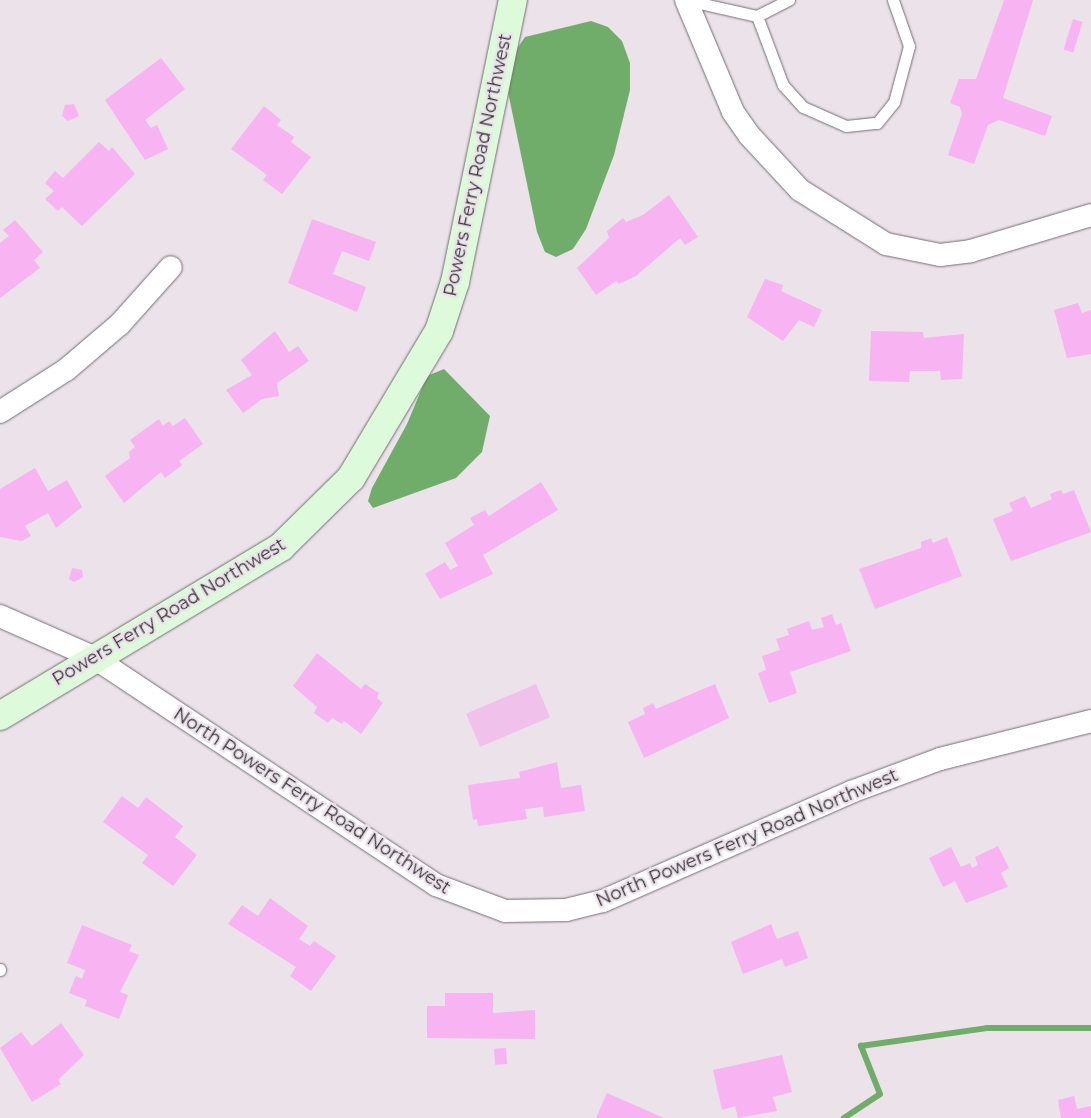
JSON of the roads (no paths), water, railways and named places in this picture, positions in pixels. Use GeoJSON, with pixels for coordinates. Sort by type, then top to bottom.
{"type":"FeatureCollection","features":[{"type":"Feature","properties":{"kind":"street","name":"Powers Ferry Road Northwest"},"geometry":{"type":"LineString","coordinates":[[0,716],[93,656],[281,547],[303,530],[351,478],[407,390],[439,331],[456,282],[513,0]]}},
{"type":"Feature","properties":{"kind":"street"},"geometry":{"type":"LineString","coordinates":[[681,0],[686,0],[733,112],[749,135],[800,190],[877,239],[916,253],[948,254],[1091,215]]}},
{"type":"Feature","properties":{"kind":"street"},"geometry":{"type":"LineString","coordinates":[[0,412],[66,370],[120,324],[171,267]]}},
{"type":"Feature","properties":{"kind":"street","name":"North Powers Ferry Road Northwest"},"geometry":{"type":"LineString","coordinates":[[0,616],[93,656],[436,885],[479,904],[529,913],[566,910],[603,901],[851,792],[940,759],[1091,721]]}},
{"type":"Feature","properties":{"kind":"lane"},"geometry":{"type":"LineString","coordinates":[[686,0],[757,16],[789,0]]}},
{"type":"Feature","properties":{"kind":"lane"},"geometry":{"type":"LineString","coordinates":[[757,16],[783,85],[818,117],[846,126],[877,123],[894,102],[910,46],[893,0]]}},
{"type":"Feature","properties":{"kind":"waterway"},"geometry":{"type":"LineString","coordinates":[[844,1118],[880,1094],[861,1046],[987,1028],[1091,1028]]}}]}
